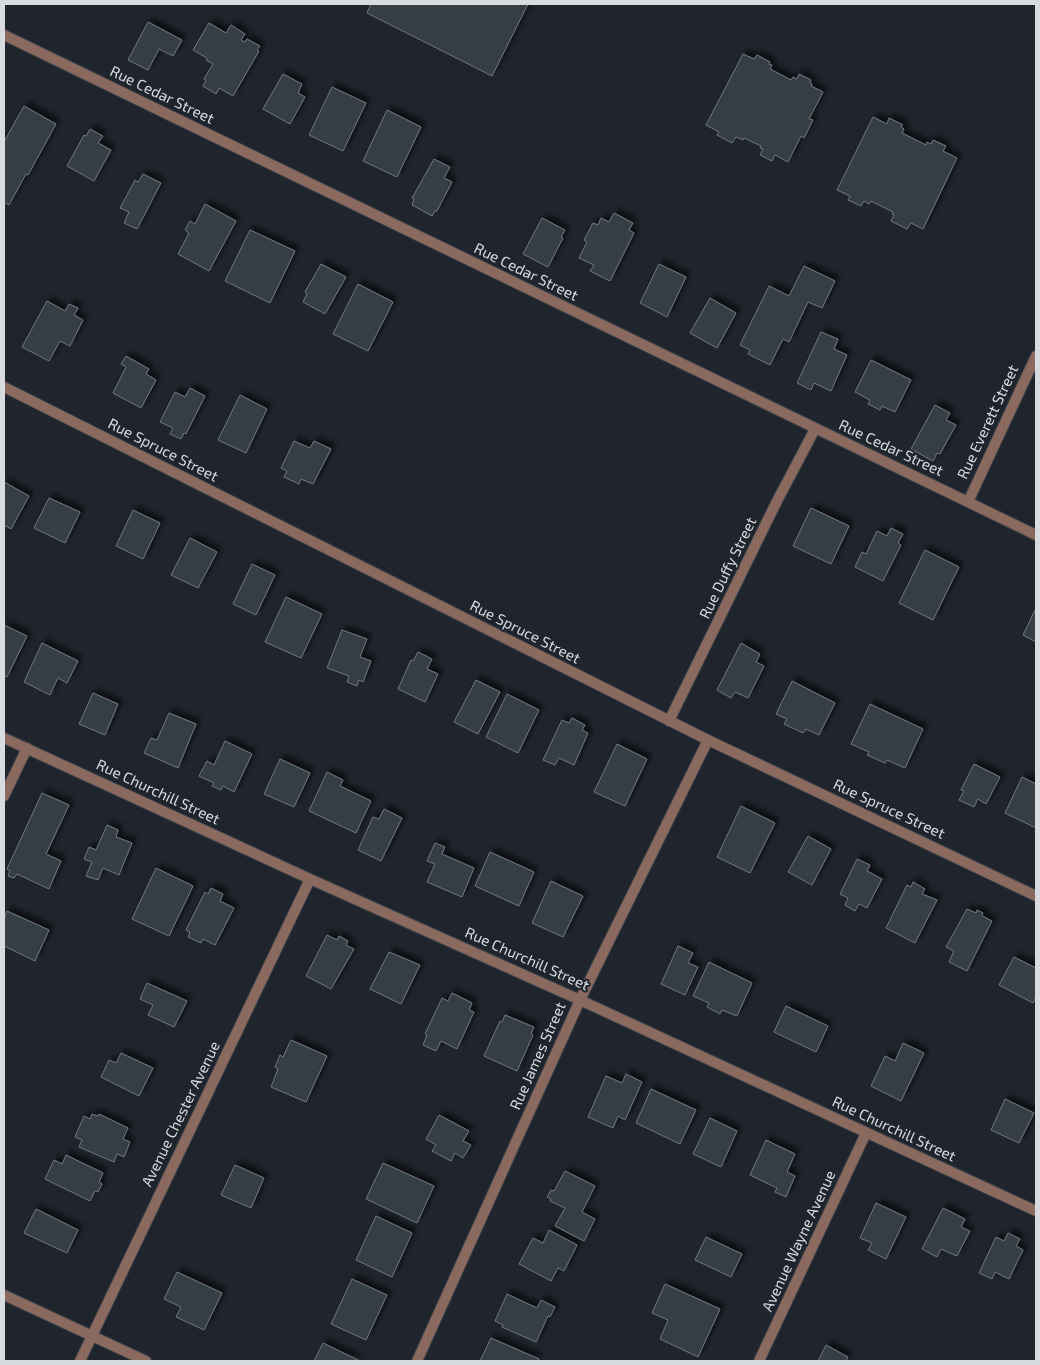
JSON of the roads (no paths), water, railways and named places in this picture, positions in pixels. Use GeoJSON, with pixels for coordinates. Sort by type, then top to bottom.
{"type":"FeatureCollection","features":[{"type":"Feature","properties":{"kind":"street","name":"Rue Cedar Street"},"geometry":{"type":"LineString","coordinates":[[4,35],[1036,535]]}},
{"type":"Feature","properties":{"kind":"street","name":"Rue Everett Street"},"geometry":{"type":"LineString","coordinates":[[968,502],[1036,356]]}},
{"type":"Feature","properties":{"kind":"street","name":"Rue Spruce Street"},"geometry":{"type":"LineString","coordinates":[[4,387],[669,721],[1036,896]]}},
{"type":"Feature","properties":{"kind":"street","name":"Rue Duffy Street"},"geometry":{"type":"LineString","coordinates":[[669,721],[776,503],[815,429]]}},
{"type":"Feature","properties":{"kind":"street","name":"Rue Churchill Street"},"geometry":{"type":"LineString","coordinates":[[4,738],[310,879],[580,1000],[1036,1211]]}},
{"type":"Feature","properties":{"kind":"street","name":"Rue James Street"},"geometry":{"type":"LineString","coordinates":[[417,1361],[580,1000],[708,740]]}},
{"type":"Feature","properties":{"kind":"street"},"geometry":{"type":"LineString","coordinates":[[4,796],[27,748]]}},
{"type":"Feature","properties":{"kind":"street","name":"Avenue Chester Avenue"},"geometry":{"type":"LineString","coordinates":[[80,1361],[310,879]]}},
{"type":"Feature","properties":{"kind":"street","name":"Avenue Wayne Avenue"},"geometry":{"type":"LineString","coordinates":[[759,1361],[866,1133]]}},
{"type":"Feature","properties":{"kind":"street"},"geometry":{"type":"LineString","coordinates":[[4,1295],[146,1361]]}}]}
